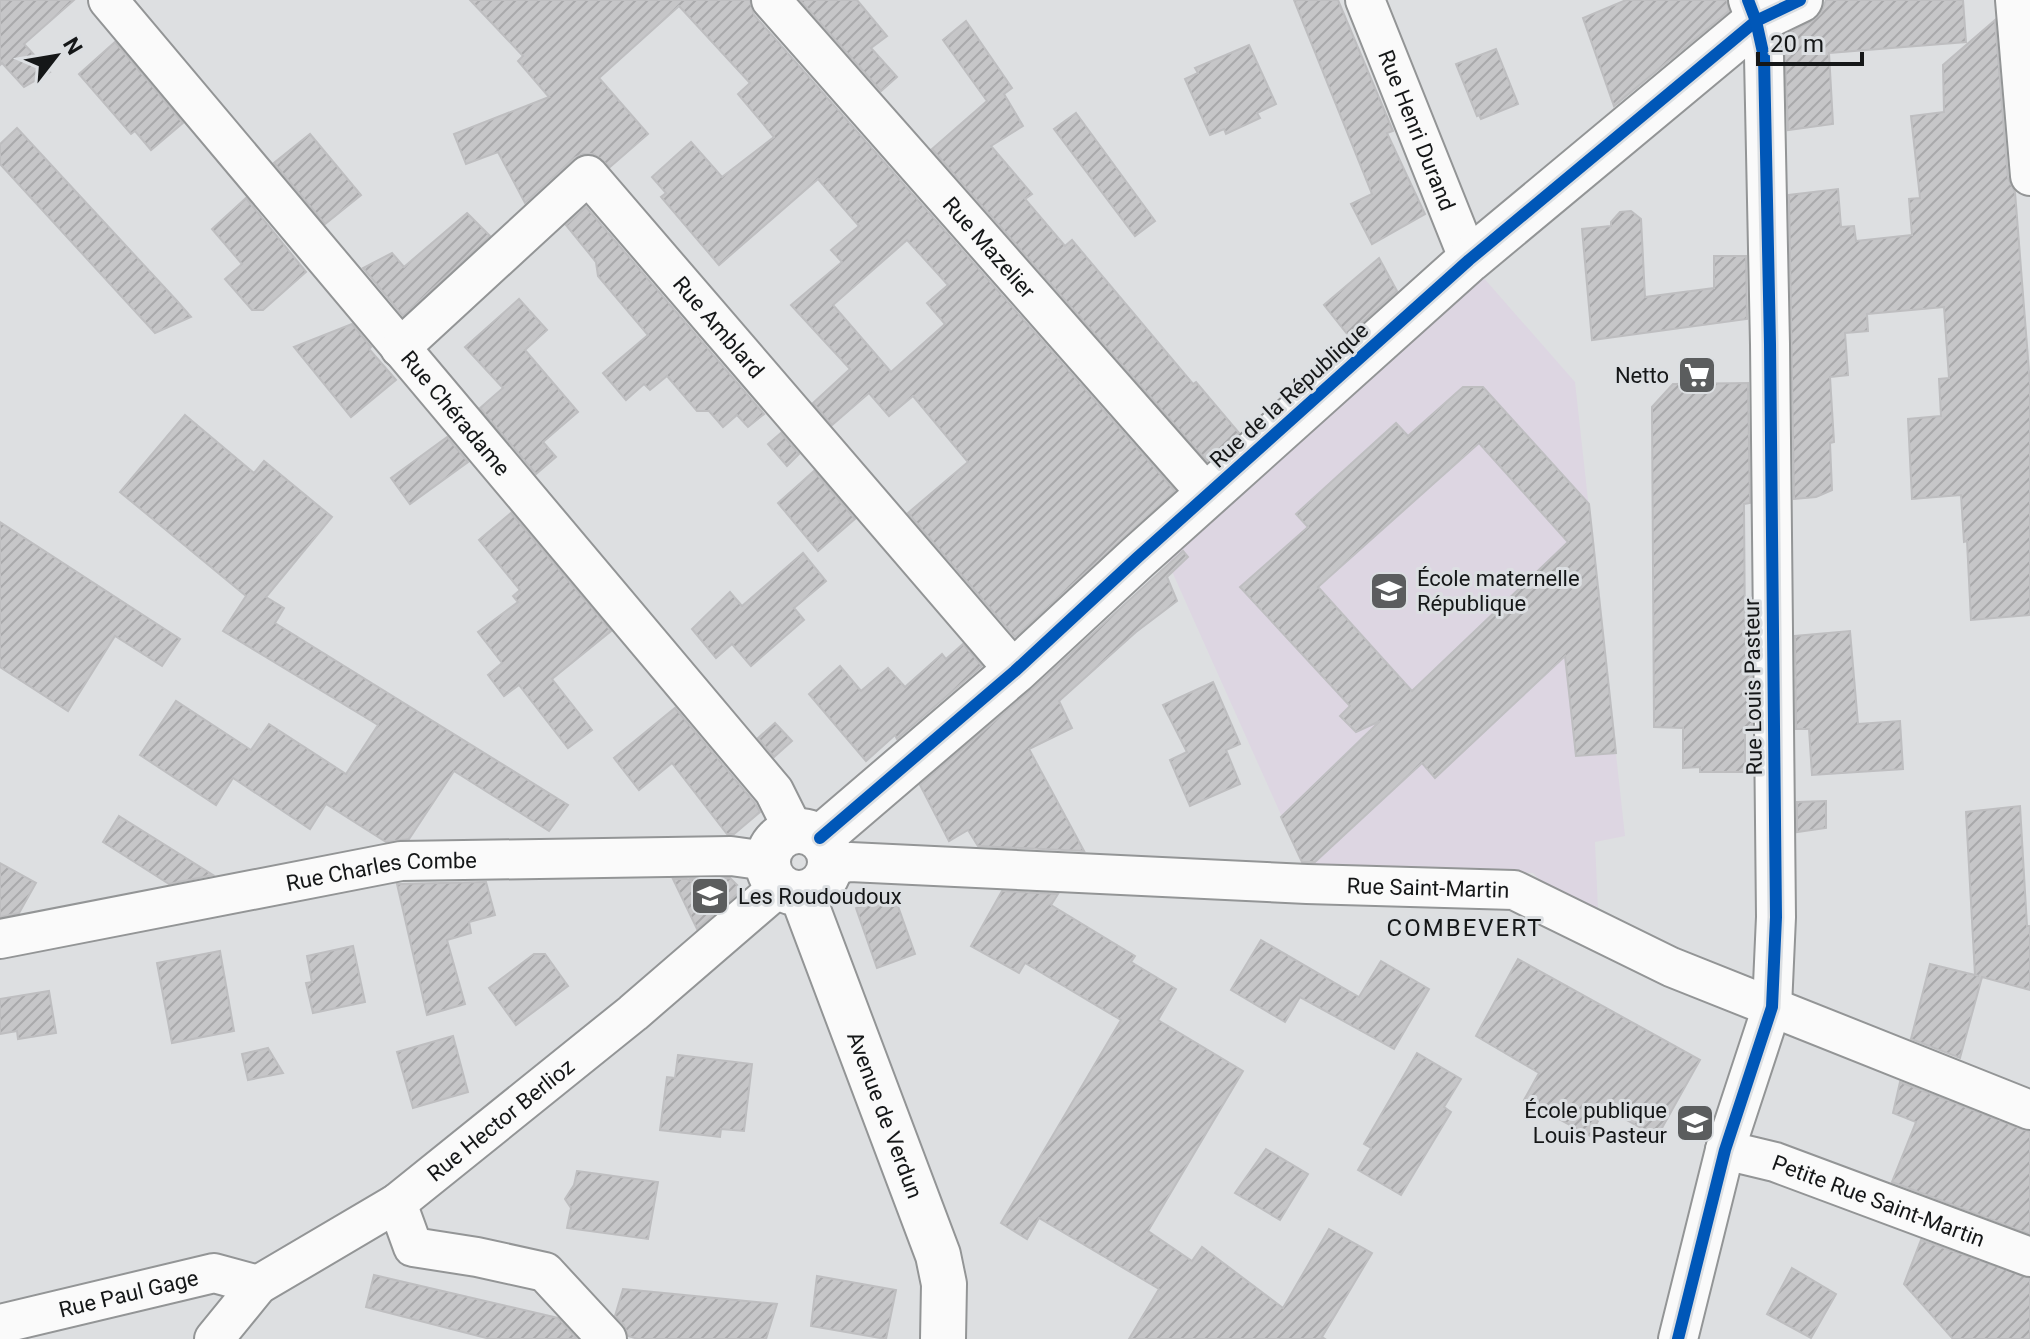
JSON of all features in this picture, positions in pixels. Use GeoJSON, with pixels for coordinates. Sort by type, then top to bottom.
{"type":"FeatureCollection","features":[{"type":"Feature","properties":{"kind":"street","name":"Rue Chéradame"},"geometry":{"type":"LineString","coordinates":[[108,0],[774,791],[799,863]]}},
{"type":"Feature","properties":{"kind":"street","name":"Rue Mazelier"},"geometry":{"type":"LineString","coordinates":[[771,0],[1208,495]]}},
{"type":"Feature","properties":{"kind":"street","name":"Rue Henri Durand"},"geometry":{"type":"LineString","coordinates":[[1365,0],[1469,260]]}},
{"type":"Feature","properties":{"kind":"street","name":"Rue de la République"},"geometry":{"type":"LineString","coordinates":[[799,863],[1469,260],[1752,11],[1800,0]]}},
{"type":"Feature","properties":{"kind":"street"},"geometry":{"type":"LineString","coordinates":[[2015,0],[2030,176]]}},
{"type":"Feature","properties":{"kind":"street","name":"Rue Louis Pasteur"},"geometry":{"type":"LineString","coordinates":[[1678,1339],[1725,1150],[1772,1007],[1776,917],[1770,344],[1764,57],[1752,11]]}},
{"type":"Feature","properties":{"kind":"street","name":"Rue Amblard"},"geometry":{"type":"LineString","coordinates":[[400,348],[588,175],[1015,671]]}},
{"type":"Feature","properties":{"kind":"street","name":"Rue Charles Combe"},"geometry":{"type":"LineString","coordinates":[[0,939],[401,861],[731,856],[799,863]]}},
{"type":"Feature","properties":{"kind":"street","name":"Rue Saint-Martin"},"geometry":{"type":"LineString","coordinates":[[799,863],[850,862],[1307,884],[1514,890],[1671,967],[2030,1110]]}},
{"type":"Feature","properties":{"kind":"street","name":"Rue Hector Berlioz"},"geometry":{"type":"LineString","coordinates":[[214,1339],[258,1285],[397,1203],[633,1013],[799,863]]}},
{"type":"Feature","properties":{"kind":"street","name":"Avenue de Verdun"},"geometry":{"type":"LineString","coordinates":[[799,863],[934,1242],[944,1284],[943,1339]]}},
{"type":"Feature","properties":{"kind":"street","name":"Petite Rue Saint-Martin"},"geometry":{"type":"LineString","coordinates":[[1725,1150],[1775,1162],[2030,1257]]}},
{"type":"Feature","properties":{"kind":"street"},"geometry":{"type":"LineString","coordinates":[[397,1203],[413,1247],[545,1272],[607,1339]]}},
{"type":"Feature","properties":{"kind":"street","name":"Rue Paul Gage"},"geometry":{"type":"LineString","coordinates":[[0,1324],[214,1273],[258,1285]]}},
{"type":"Feature","properties":{"kind":"shaded area","name":"École maternelle République"},"geometry":{"type":"Polygon","coordinates":[[[1482,276],[1575,382],[1625,836],[1595,842],[1598,910],[1551,892],[1533,873],[1303,864],[1166,558],[1482,276]]]}},
{"type":"Feature","properties":{"kind":"building"},"geometry":{"type":"Polygon","coordinates":[[[0,0],[74,0],[24,44],[50,72],[24,87],[2,63],[0,65],[0,0]]]}},
{"type":"Feature","properties":{"kind":"building"},"geometry":{"type":"Polygon","coordinates":[[[470,0],[750,0],[754,15],[1175,491],[1015,637],[908,513],[968,462],[913,396],[889,416],[869,393],[832,425],[813,403],[850,369],[791,305],[842,262],[831,250],[859,226],[818,179],[719,265],[661,197],[666,193],[652,177],[691,142],[722,177],[774,137],[738,94],[750,83],[679,6],[599,78],[648,134],[610,167],[594,154],[574,158],[525,203],[498,152],[466,164],[454,134],[549,97],[518,61],[523,56],[470,0]],[[907,240],[833,305],[891,372],[945,324],[927,303],[948,285],[907,240]]]}},
{"type":"Feature","properties":{"kind":"building"},"geometry":{"type":"Polygon","coordinates":[[[800,0],[857,0],[887,36],[871,48],[897,77],[881,91],[800,0]]]}},
{"type":"Feature","properties":{"kind":"building"},"geometry":{"type":"Polygon","coordinates":[[[1294,0],[1338,0],[1393,131],[1387,133],[1425,214],[1372,244],[1351,204],[1372,194],[1294,0]]]}},
{"type":"Feature","properties":{"kind":"building"},"geometry":{"type":"Polygon","coordinates":[[[1626,0],[1727,0],[1729,11],[1614,106],[1583,18],[1626,0]]]}},
{"type":"Feature","properties":{"kind":"building"},"geometry":{"type":"Polygon","coordinates":[[[1826,0],[1963,0],[1966,42],[1829,53],[1833,124],[1788,130],[1784,35],[1811,22],[1821,13],[1826,0]]]}},
{"type":"Feature","properties":{"kind":"building"},"geometry":{"type":"Polygon","coordinates":[[[1995,20],[2008,178],[2015,192],[2030,384],[2030,615],[1971,620],[1961,495],[1912,499],[1908,419],[1941,416],[1939,379],[1949,378],[1944,307],[1867,314],[1868,331],[1845,333],[1848,375],[1830,377],[1834,442],[1830,443],[1832,490],[1816,497],[1794,499],[1789,195],[1838,189],[1841,227],[1854,226],[1856,241],[1912,235],[1909,199],[1920,198],[1911,116],[1944,112],[1943,65],[1995,20]]]}},
{"type":"Feature","properties":{"kind":"building"},"geometry":{"type":"Polygon","coordinates":[[[966,21],[1012,88],[1004,94],[1023,126],[991,146],[1032,194],[1025,199],[1065,246],[1072,240],[1193,384],[1196,382],[1239,433],[1207,461],[932,149],[987,101],[943,40],[966,21]]]}},
{"type":"Feature","properties":{"kind":"building"},"geometry":{"type":"Polygon","coordinates":[[[115,42],[183,123],[151,150],[135,131],[131,134],[79,74],[115,42]]]}},
{"type":"Feature","properties":{"kind":"building"},"geometry":{"type":"Polygon","coordinates":[[[1249,45],[1276,104],[1257,113],[1260,118],[1226,134],[1224,129],[1210,135],[1185,79],[1198,73],[1195,68],[1249,45]]]}},
{"type":"Feature","properties":{"kind":"building"},"geometry":{"type":"Polygon","coordinates":[[[1496,49],[1518,104],[1481,119],[1477,116],[1456,64],[1496,49]]]}},
{"type":"Feature","properties":{"kind":"building"},"geometry":{"type":"Polygon","coordinates":[[[1076,113],[1155,221],[1135,236],[1054,129],[1076,113]]]}},
{"type":"Feature","properties":{"kind":"building"},"geometry":{"type":"Polygon","coordinates":[[[17,128],[191,317],[155,333],[0,164],[0,144],[17,128]]]}},
{"type":"Feature","properties":{"kind":"building"},"geometry":{"type":"Polygon","coordinates":[[[310,134],[361,195],[325,224],[274,163],[310,134]]]}},
{"type":"Feature","properties":{"kind":"building"},"geometry":{"type":"Polygon","coordinates":[[[246,198],[306,272],[263,310],[252,310],[225,279],[242,264],[212,229],[246,198]]]}},
{"type":"Feature","properties":{"kind":"building"},"geometry":{"type":"Polygon","coordinates":[[[586,207],[764,414],[748,427],[737,415],[723,427],[709,411],[697,411],[667,376],[650,390],[644,384],[626,400],[603,373],[648,335],[598,276],[596,262],[566,225],[586,207]]]}},
{"type":"Feature","properties":{"kind":"building"},"geometry":{"type":"Polygon","coordinates":[[[1631,211],[1641,219],[1645,297],[1714,288],[1714,256],[1746,256],[1747,319],[1592,340],[1582,229],[1611,226],[1620,212],[1631,211]]]}},
{"type":"Feature","properties":{"kind":"building"},"geometry":{"type":"Polygon","coordinates":[[[467,213],[490,236],[403,316],[363,268],[392,253],[404,267],[467,213]]]}},
{"type":"Feature","properties":{"kind":"building"},"geometry":{"type":"Polygon","coordinates":[[[1379,258],[1397,291],[1348,335],[1324,305],[1379,258]]]}},
{"type":"Feature","properties":{"kind":"building"},"geometry":{"type":"Polygon","coordinates":[[[519,299],[547,330],[525,350],[578,412],[543,442],[556,457],[536,474],[480,408],[503,388],[465,347],[519,299]]]}},
{"type":"Feature","properties":{"kind":"building"},"geometry":{"type":"Polygon","coordinates":[[[352,324],[396,380],[351,417],[294,347],[352,324]]]}},
{"type":"Feature","properties":{"kind":"building"},"geometry":{"type":"Polygon","coordinates":[[[1748,383],[1750,503],[1744,504],[1745,641],[1751,640],[1752,728],[1745,728],[1745,772],[1700,772],[1700,767],[1683,768],[1683,728],[1654,727],[1652,407],[1673,384],[1748,383]]]}},
{"type":"Feature","properties":{"kind":"building"},"geometry":{"type":"Polygon","coordinates":[[[1463,387],[1483,387],[1589,504],[1616,753],[1576,756],[1565,656],[1435,778],[1422,763],[1315,862],[1302,862],[1281,817],[1380,721],[1356,732],[1340,716],[1350,706],[1240,587],[1308,527],[1296,514],[1396,423],[1408,436],[1463,387]],[[1479,443],[1318,587],[1412,691],[1568,542],[1479,443]]]}},
{"type":"Feature","properties":{"kind":"building"},"geometry":{"type":"Polygon","coordinates":[[[185,415],[254,473],[264,461],[332,517],[266,597],[284,608],[275,623],[568,805],[549,831],[454,771],[409,839],[386,842],[326,804],[310,829],[233,778],[216,805],[140,755],[176,701],[251,750],[269,724],[346,774],[378,725],[223,631],[246,596],[120,492],[185,415]]]}},
{"type":"Feature","properties":{"kind":"building"},"geometry":{"type":"Polygon","coordinates":[[[781,433],[799,454],[787,466],[768,444],[781,433]]]}},
{"type":"Feature","properties":{"kind":"building"},"geometry":{"type":"Polygon","coordinates":[[[447,437],[468,462],[410,504],[391,478],[447,437]]]}},
{"type":"Feature","properties":{"kind":"building"},"geometry":{"type":"Polygon","coordinates":[[[814,471],[855,519],[818,551],[778,503],[814,471]]]}},
{"type":"Feature","properties":{"kind":"building"},"geometry":{"type":"Polygon","coordinates":[[[511,513],[611,631],[552,679],[592,730],[568,748],[519,685],[504,696],[488,675],[502,663],[478,632],[518,602],[513,596],[520,590],[479,540],[511,513]]]}},
{"type":"Feature","properties":{"kind":"building"},"geometry":{"type":"Polygon","coordinates":[[[0,522],[180,639],[162,666],[115,636],[68,711],[0,667],[0,522]]]}},
{"type":"Feature","properties":{"kind":"building"},"geometry":{"type":"Polygon","coordinates":[[[1183,551],[1188,557],[1167,577],[1177,601],[1136,632],[1059,701],[1072,728],[1029,749],[1084,851],[978,846],[968,830],[949,841],[920,785],[1032,689],[1183,551]]]}},
{"type":"Feature","properties":{"kind":"building"},"geometry":{"type":"Polygon","coordinates":[[[803,553],[826,581],[794,608],[804,620],[751,666],[732,644],[716,658],[692,629],[730,592],[742,606],[803,553]]]}},
{"type":"Feature","properties":{"kind":"building"},"geometry":{"type":"Polygon","coordinates":[[[1850,631],[1858,724],[1900,721],[1903,769],[1812,775],[1809,729],[1796,729],[1795,636],[1850,631]]]}},
{"type":"Feature","properties":{"kind":"building"},"geometry":{"type":"Polygon","coordinates":[[[963,644],[982,666],[897,739],[895,735],[866,761],[809,694],[840,666],[861,691],[888,668],[905,687],[942,654],[946,659],[963,644]]]}},
{"type":"Feature","properties":{"kind":"building"},"geometry":{"type":"Polygon","coordinates":[[[1213,682],[1240,744],[1226,750],[1240,784],[1190,806],[1170,760],[1187,752],[1163,705],[1213,682]]]}},
{"type":"Feature","properties":{"kind":"building"},"geometry":{"type":"Polygon","coordinates":[[[675,708],[760,812],[734,834],[727,834],[672,763],[639,790],[614,758],[675,708]]]}},
{"type":"Feature","properties":{"kind":"building"},"geometry":{"type":"Polygon","coordinates":[[[775,723],[792,741],[774,757],[758,738],[775,723]]]}},
{"type":"Feature","properties":{"kind":"building"},"geometry":{"type":"Polygon","coordinates":[[[1826,801],[1826,828],[1797,832],[1797,802],[1826,801]]]}},
{"type":"Feature","properties":{"kind":"building"},"geometry":{"type":"Polygon","coordinates":[[[2020,806],[2027,926],[2030,926],[2030,990],[1982,977],[1960,1058],[1911,1039],[1930,964],[1979,976],[1975,975],[1966,812],[2020,806]]]}},
{"type":"Feature","properties":{"kind":"building"},"geometry":{"type":"Polygon","coordinates":[[[119,816],[213,875],[169,884],[103,842],[119,816]]]}},
{"type":"Feature","properties":{"kind":"building"},"geometry":{"type":"Polygon","coordinates":[[[0,863],[36,883],[19,913],[0,917],[0,863]]]}},
{"type":"Feature","properties":{"kind":"building"},"geometry":{"type":"Polygon","coordinates":[[[730,878],[742,890],[697,929],[673,879],[687,879],[693,883],[690,879],[730,878]]]}},
{"type":"Feature","properties":{"kind":"building"},"geometry":{"type":"Polygon","coordinates":[[[486,882],[495,915],[469,922],[471,933],[447,940],[465,1004],[427,1015],[397,884],[486,882]]]}},
{"type":"Feature","properties":{"kind":"building"},"geometry":{"type":"Polygon","coordinates":[[[1002,891],[1058,894],[1051,905],[1135,956],[1131,962],[1176,989],[1158,1020],[1243,1071],[1148,1231],[1192,1261],[1202,1247],[1283,1308],[1329,1229],[1372,1253],[1322,1337],[1325,1339],[1129,1339],[1159,1289],[1039,1218],[1027,1239],[1001,1223],[1121,1020],[1025,963],[1019,973],[971,946],[1002,891]]]}},
{"type":"Feature","properties":{"kind":"building"},"geometry":{"type":"Polygon","coordinates":[[[894,895],[915,954],[877,968],[856,908],[894,895]]]}},
{"type":"Feature","properties":{"kind":"building"},"geometry":{"type":"Polygon","coordinates":[[[1261,940],[1359,997],[1381,961],[1429,989],[1394,1049],[1300,997],[1285,1022],[1231,990],[1261,940]]]}},
{"type":"Feature","properties":{"kind":"building"},"geometry":{"type":"Polygon","coordinates":[[[353,946],[365,1002],[313,1013],[306,983],[312,982],[307,956],[353,946]]]}},
{"type":"Feature","properties":{"kind":"building"},"geometry":{"type":"Polygon","coordinates":[[[220,951],[234,1031],[172,1043],[157,963],[220,951]]]}},
{"type":"Feature","properties":{"kind":"building"},"geometry":{"type":"Polygon","coordinates":[[[534,954],[545,954],[568,986],[516,1025],[489,988],[534,954]]]}},
{"type":"Feature","properties":{"kind":"building"},"geometry":{"type":"Polygon","coordinates":[[[1518,959],[1700,1060],[1657,1137],[1605,1108],[1590,1136],[1524,1100],[1539,1073],[1476,1036],[1518,959]]]}},
{"type":"Feature","properties":{"kind":"building"},"geometry":{"type":"Polygon","coordinates":[[[49,991],[56,1033],[18,1039],[17,1031],[0,1034],[0,999],[49,991]]]}},
{"type":"Feature","properties":{"kind":"building"},"geometry":{"type":"Polygon","coordinates":[[[453,1036],[468,1092],[413,1108],[397,1052],[453,1036]]]}},
{"type":"Feature","properties":{"kind":"building"},"geometry":{"type":"Polygon","coordinates":[[[268,1048],[283,1073],[248,1080],[242,1054],[268,1048]]]}},
{"type":"Feature","properties":{"kind":"building"},"geometry":{"type":"Polygon","coordinates":[[[1417,1053],[1461,1079],[1444,1107],[1451,1112],[1401,1195],[1358,1170],[1371,1148],[1364,1144],[1417,1053]]]}},
{"type":"Feature","properties":{"kind":"building"},"geometry":{"type":"Polygon","coordinates":[[[678,1055],[752,1064],[744,1131],[721,1129],[720,1137],[660,1130],[667,1077],[675,1078],[678,1055]]]}},
{"type":"Feature","properties":{"kind":"building"},"geometry":{"type":"Polygon","coordinates":[[[1900,1082],[2030,1132],[2030,1234],[1892,1182],[1916,1122],[1893,1113],[1900,1082]]]}},
{"type":"Feature","properties":{"kind":"building"},"geometry":{"type":"Polygon","coordinates":[[[1266,1149],[1308,1174],[1280,1220],[1235,1193],[1266,1149]]]}},
{"type":"Feature","properties":{"kind":"building"},"geometry":{"type":"Polygon","coordinates":[[[577,1171],[658,1182],[648,1239],[567,1228],[571,1208],[565,1199],[574,1185],[577,1171]]]}},
{"type":"Feature","properties":{"kind":"building"},"geometry":{"type":"Polygon","coordinates":[[[1921,1240],[2030,1278],[2030,1339],[1953,1339],[1904,1284],[1921,1240]]]}},
{"type":"Feature","properties":{"kind":"building"},"geometry":{"type":"Polygon","coordinates":[[[1792,1268],[1836,1294],[1811,1338],[1767,1314],[1792,1268]]]}},
{"type":"Feature","properties":{"kind":"building"},"geometry":{"type":"Polygon","coordinates":[[[374,1275],[558,1318],[577,1339],[490,1339],[366,1307],[374,1275]]]}},
{"type":"Feature","properties":{"kind":"building"},"geometry":{"type":"Polygon","coordinates":[[[817,1276],[896,1290],[886,1339],[811,1326],[817,1276]]]}},
{"type":"Feature","properties":{"kind":"building"},"geometry":{"type":"Polygon","coordinates":[[[623,1289],[777,1304],[766,1339],[638,1339],[628,1336],[624,1325],[615,1316],[623,1289]]]}},
{"type":"Feature","properties":{"kind":"cycle path"},"geometry":{"type":"LineString","coordinates":[[1678,1339],[1725,1150],[1772,1007],[1776,917],[1764,57],[1748,0]]}},
{"type":"Feature","properties":{"kind":"cycle path"},"geometry":{"type":"LineString","coordinates":[[820,838],[1015,671],[1469,260],[1756,21],[1800,0]]}},
{"type":"Feature","properties":{"kind":"place","name":"Netto"},"geometry":{"type":"Point","coordinates":[1697,375]}},
{"type":"Feature","properties":{"kind":"place","name":"École maternelle République"},"geometry":{"type":"Point","coordinates":[1389,591]}},
{"type":"Feature","properties":{"kind":"place","name":"Les Roudoudoux"},"geometry":{"type":"Point","coordinates":[710,896]}},
{"type":"Feature","properties":{"kind":"place","name":"École publique Louis Pasteur"},"geometry":{"type":"Point","coordinates":[1695,1123]}},
{"type":"Feature","properties":{"kind":"district","name":"COMBEVERT"},"geometry":{"type":"Point","coordinates":[1465,928]}}]}
